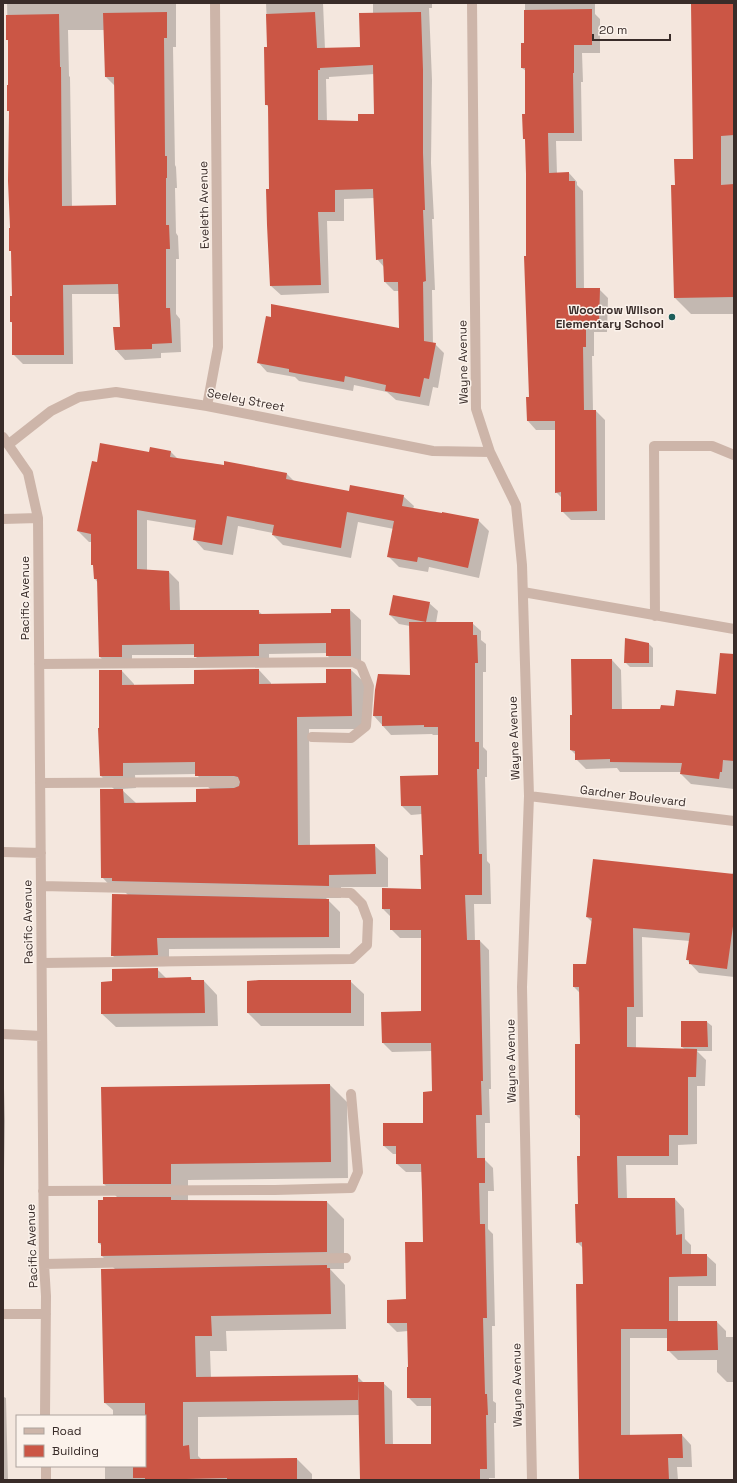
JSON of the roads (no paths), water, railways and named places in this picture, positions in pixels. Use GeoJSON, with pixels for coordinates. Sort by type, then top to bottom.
{"type":"FeatureCollection","features":[{"type":"Feature","properties":{"kind":"street","name":"Eveleth Avenue"},"geometry":{"type":"LineString","coordinates":[[207,406],[218,347],[215,3]]}},
{"type":"Feature","properties":{"kind":"street","name":"Wayne Avenue"},"geometry":{"type":"LineString","coordinates":[[472,3],[476,409],[490,452],[516,505],[523,592],[529,796],[522,987],[532,1480]]}},
{"type":"Feature","properties":{"kind":"street","name":"Seeley Street"},"geometry":{"type":"LineString","coordinates":[[6,441],[51,411],[79,397],[116,392],[207,406],[433,450],[490,452]]}},
{"type":"Feature","properties":{"kind":"street","name":"Pacific Avenue"},"geometry":{"type":"LineString","coordinates":[[6,441],[28,473],[38,518],[43,1191],[46,1314],[45,1415]]}},
{"type":"Feature","properties":{"kind":"street"},"geometry":{"type":"LineString","coordinates":[[655,616],[654,446],[712,446],[734,455]]}},
{"type":"Feature","properties":{"kind":"street"},"geometry":{"type":"LineString","coordinates":[[3,518],[38,518]]}},
{"type":"Feature","properties":{"kind":"street"},"geometry":{"type":"LineString","coordinates":[[523,592],[734,630]]}},
{"type":"Feature","properties":{"kind":"street"},"geometry":{"type":"LineString","coordinates":[[39,664],[353,662],[361,666],[369,686],[366,726],[351,738],[312,737]]}},
{"type":"Feature","properties":{"kind":"street"},"geometry":{"type":"LineString","coordinates":[[40,783],[234,782]]}},
{"type":"Feature","properties":{"kind":"street","name":"Gardner Boulevard"},"geometry":{"type":"LineString","coordinates":[[529,796],[734,821]]}},
{"type":"Feature","properties":{"kind":"street"},"geometry":{"type":"LineString","coordinates":[[3,852],[41,853]]}},
{"type":"Feature","properties":{"kind":"street"},"geometry":{"type":"LineString","coordinates":[[41,886],[350,893],[362,904],[368,920],[367,945],[352,959],[42,963]]}},
{"type":"Feature","properties":{"kind":"street"},"geometry":{"type":"LineString","coordinates":[[3,1034],[42,1036]]}},
{"type":"Feature","properties":{"kind":"street"},"geometry":{"type":"LineString","coordinates":[[43,1191],[276,1190],[352,1188],[358,1172],[351,1094]]}},
{"type":"Feature","properties":{"kind":"street"},"geometry":{"type":"LineString","coordinates":[[44,1264],[346,1258]]}},
{"type":"Feature","properties":{"kind":"street"},"geometry":{"type":"LineString","coordinates":[[3,1314],[46,1314]]}},
{"type":"Feature","properties":{"kind":"street"},"geometry":{"type":"LineString","coordinates":[[46,1467],[46,1480]]}},
{"type":"Feature","properties":{"kind":"place","name":"Woodrow Wilson Elementary School"},"geometry":{"type":"Point","coordinates":[672,317]}}]}
